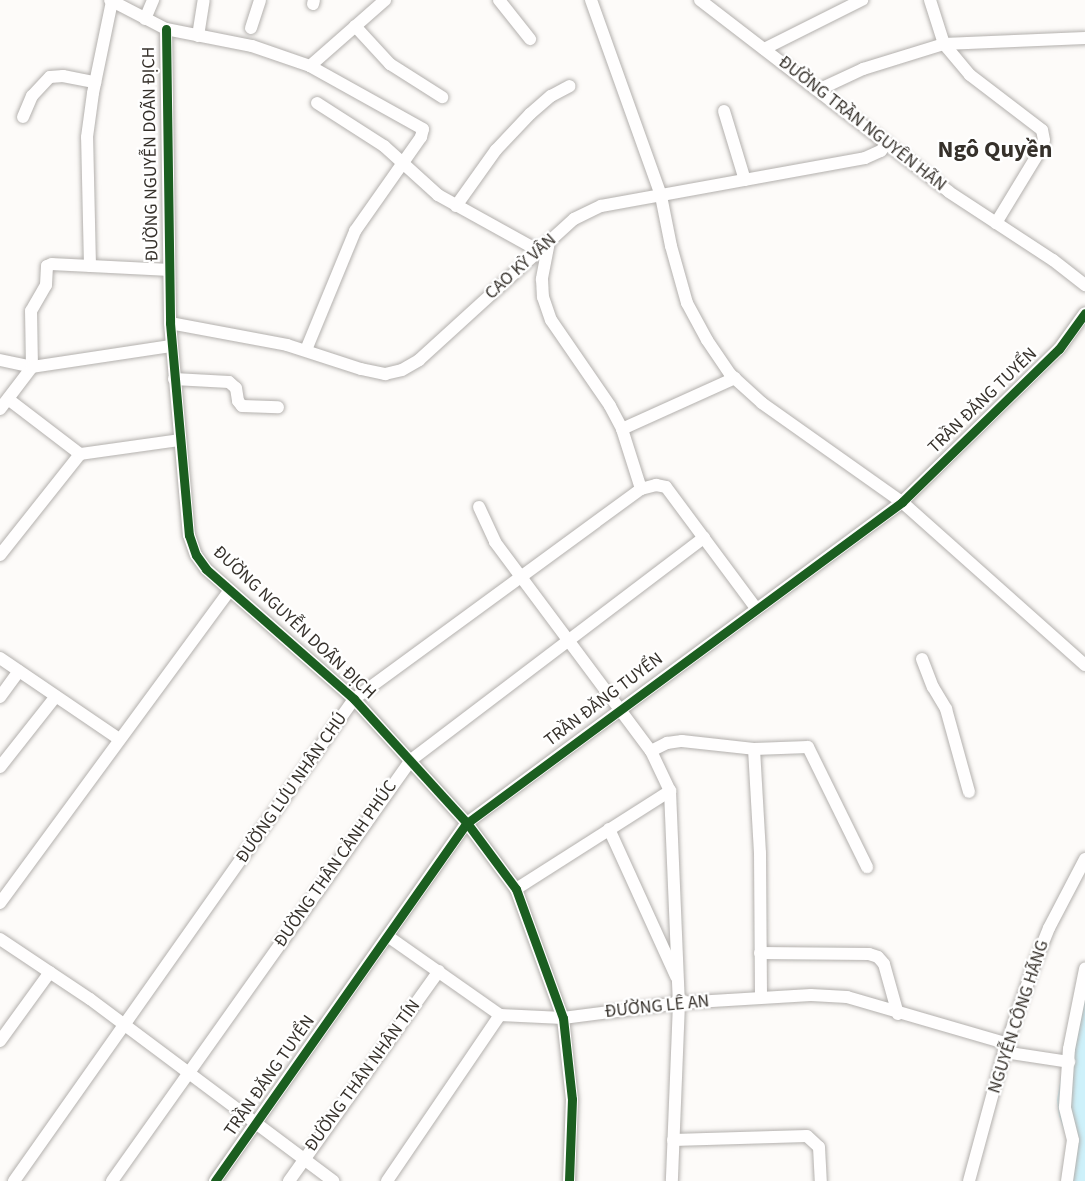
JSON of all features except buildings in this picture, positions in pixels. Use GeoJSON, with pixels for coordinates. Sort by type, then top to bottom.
{"type":"FeatureCollection","features":[{"type":"Feature","properties":{"kind":"street"},"geometry":{"type":"LineString","coordinates":[[145,19],[153,0]]}},
{"type":"Feature","properties":{"kind":"street"},"geometry":{"type":"LineString","coordinates":[[198,36],[204,0]]}},
{"type":"Feature","properties":{"kind":"street"},"geometry":{"type":"LineString","coordinates":[[251,27],[260,0]]}},
{"type":"Feature","properties":{"kind":"street"},"geometry":{"type":"LineString","coordinates":[[310,66],[385,0]]}},
{"type":"Feature","properties":{"kind":"street"},"geometry":{"type":"LineString","coordinates":[[499,0],[530,39]]}},
{"type":"Feature","properties":{"kind":"street"},"geometry":{"type":"LineString","coordinates":[[591,0],[661,196],[670,246],[687,303],[707,340],[735,378],[762,403],[902,502],[1085,665]]}},
{"type":"Feature","properties":{"kind":"street","name":"ĐƯỜNG TRẦN NGUYÊN HÃN"},"geometry":{"type":"LineString","coordinates":[[700,0],[949,192],[1053,260],[1085,285]]}},
{"type":"Feature","properties":{"kind":"street"},"geometry":{"type":"LineString","coordinates":[[764,49],[862,0]]}},
{"type":"Feature","properties":{"kind":"street"},"geometry":{"type":"LineString","coordinates":[[930,0],[944,44],[970,75],[1042,130],[1044,140],[1041,149],[996,223]]}},
{"type":"Feature","properties":{"kind":"street"},"geometry":{"type":"LineString","coordinates":[[90,266],[87,137],[111,1],[166,29],[252,46],[310,66],[423,129],[421,137],[368,209],[355,231],[306,350]]}},
{"type":"Feature","properties":{"kind":"street"},"geometry":{"type":"LineString","coordinates":[[355,26],[390,64],[442,98]]}},
{"type":"Feature","properties":{"kind":"street","name":"ĐƯỜNG NGUYỄN DOÃN ĐỊCH"},"geometry":{"type":"LineString","coordinates":[[166,29],[171,346],[189,535],[196,555],[206,569],[354,699],[467,823],[516,889],[563,1018],[572,1099],[569,1181]]}},
{"type":"Feature","properties":{"kind":"street"},"geometry":{"type":"LineString","coordinates":[[818,90],[863,69],[944,44],[1085,38]]}},
{"type":"Feature","properties":{"kind":"street"},"geometry":{"type":"LineString","coordinates":[[23,117],[32,96],[50,77],[63,76],[95,82]]}},
{"type":"Feature","properties":{"kind":"street"},"geometry":{"type":"LineString","coordinates":[[456,206],[496,150],[530,114],[551,96],[570,86]]}},
{"type":"Feature","properties":{"kind":"street"},"geometry":{"type":"LineString","coordinates":[[317,103],[365,132],[438,195],[456,206],[544,246],[543,297],[551,320],[622,429],[641,489],[656,485],[666,487],[756,608]]}},
{"type":"Feature","properties":{"kind":"street"},"geometry":{"type":"LineString","coordinates":[[724,111],[745,180]]}},
{"type":"Feature","properties":{"kind":"street","name":"CAO KỲ VÂN"},"geometry":{"type":"LineString","coordinates":[[170,323],[254,337],[385,374],[402,370],[419,360],[574,219],[601,206],[865,158],[881,151],[887,143]]}},
{"type":"Feature","properties":{"kind":"street"},"geometry":{"type":"LineString","coordinates":[[0,410],[32,367],[31,311],[46,285],[47,266],[169,270]]}},
{"type":"Feature","properties":{"kind":"street","name":"TRẦN ĐĂNG TUYỂN"},"geometry":{"type":"LineString","coordinates":[[214,1181],[389,937],[467,823],[902,502],[1059,349],[1085,313]]}},
{"type":"Feature","properties":{"kind":"street"},"geometry":{"type":"LineString","coordinates":[[0,360],[32,367],[171,346]]}},
{"type":"Feature","properties":{"kind":"street"},"geometry":{"type":"LineString","coordinates":[[622,429],[735,378]]}},
{"type":"Feature","properties":{"kind":"street"},"geometry":{"type":"LineString","coordinates":[[174,379],[229,382],[236,388],[238,401],[242,406],[278,407]]}},
{"type":"Feature","properties":{"kind":"street"},"geometry":{"type":"LineString","coordinates":[[8,399],[80,454]]}},
{"type":"Feature","properties":{"kind":"street"},"geometry":{"type":"LineString","coordinates":[[0,555],[80,454],[180,440]]}},
{"type":"Feature","properties":{"kind":"street","name":"ĐƯỜNG LƯU NHÂN CHÚ"},"geometry":{"type":"LineString","coordinates":[[14,1181],[354,699],[641,489]]}},
{"type":"Feature","properties":{"kind":"street"},"geometry":{"type":"LineString","coordinates":[[479,507],[495,542],[520,578],[651,750],[670,791],[680,1003],[672,1181]]}},
{"type":"Feature","properties":{"kind":"street","name":"ĐƯỜNG THÂN CẢNH PHÚC"},"geometry":{"type":"LineString","coordinates":[[112,1181],[411,760],[569,643],[704,538]]}},
{"type":"Feature","properties":{"kind":"street"},"geometry":{"type":"LineString","coordinates":[[0,903],[230,590]]}},
{"type":"Feature","properties":{"kind":"street"},"geometry":{"type":"LineString","coordinates":[[0,658],[119,739]]}},
{"type":"Feature","properties":{"kind":"street"},"geometry":{"type":"LineString","coordinates":[[922,659],[933,687],[946,709],[969,792]]}},
{"type":"Feature","properties":{"kind":"street"},"geometry":{"type":"LineString","coordinates":[[0,698],[19,671]]}},
{"type":"Feature","properties":{"kind":"street"},"geometry":{"type":"LineString","coordinates":[[0,767],[56,696]]}},
{"type":"Feature","properties":{"kind":"street"},"geometry":{"type":"LineString","coordinates":[[651,750],[667,743],[681,741],[754,749],[808,747],[867,867]]}},
{"type":"Feature","properties":{"kind":"street"},"geometry":{"type":"LineString","coordinates":[[754,749],[760,852],[761,997]]}},
{"type":"Feature","properties":{"kind":"street"},"geometry":{"type":"LineString","coordinates":[[516,889],[670,791]]}},
{"type":"Feature","properties":{"kind":"street"},"geometry":{"type":"LineString","coordinates":[[609,829],[678,982]]}},
{"type":"Feature","properties":{"kind":"street","name":"NGUYỄN CÔNG HÃNG"},"geometry":{"type":"LineString","coordinates":[[969,1181],[1007,1048],[1045,939],[1085,859]]}},
{"type":"Feature","properties":{"kind":"street"},"geometry":{"type":"LineString","coordinates":[[387,1181],[500,1015],[389,937]]}},
{"type":"Feature","properties":{"kind":"street"},"geometry":{"type":"LineString","coordinates":[[0,939],[90,999],[333,1181]]}},
{"type":"Feature","properties":{"kind":"street"},"geometry":{"type":"LineString","coordinates":[[760,953],[864,954],[878,957],[884,964],[898,1014]]}},
{"type":"Feature","properties":{"kind":"street"},"geometry":{"type":"LineString","coordinates":[[1067,1181],[1073,1140],[1065,1107],[1069,1049],[1085,969]]}},
{"type":"Feature","properties":{"kind":"street","name":"ĐƯỜNG THÂN NHÂN TÍN"},"geometry":{"type":"LineString","coordinates":[[289,1181],[303,1158],[439,971]]}},
{"type":"Feature","properties":{"kind":"street"},"geometry":{"type":"LineString","coordinates":[[0,1041],[50,972]]}},
{"type":"Feature","properties":{"kind":"street","name":"ĐƯỜNG LÊ AN"},"geometry":{"type":"LineString","coordinates":[[500,1015],[563,1018],[680,1003],[761,997],[811,995],[847,997],[1007,1048],[1069,1062]]}},
{"type":"Feature","properties":{"kind":"street"},"geometry":{"type":"LineString","coordinates":[[673,1140],[807,1136],[819,1147],[821,1181]]}},
{"type":"Feature","properties":{"kind":"water"},"geometry":{"type":"Polygon","coordinates":[[[1085,967],[1085,1181],[1063,1181],[1068,1140],[1059,1116],[1057,1100],[1079,973],[1085,967]]]}},
{"type":"Feature","properties":{"kind":"cycle path"},"geometry":{"type":"LineString","coordinates":[[166,29],[170,323],[189,535],[196,555],[206,569],[354,699],[467,823],[516,889],[563,1018],[572,1099],[569,1181]]}},
{"type":"Feature","properties":{"kind":"cycle path"},"geometry":{"type":"LineString","coordinates":[[215,1181],[467,823],[902,502],[1059,349],[1085,313]]}},
{"type":"Feature","properties":{"kind":"district","name":"Ngô Quyền"},"geometry":{"type":"Point","coordinates":[995,150]}}]}
